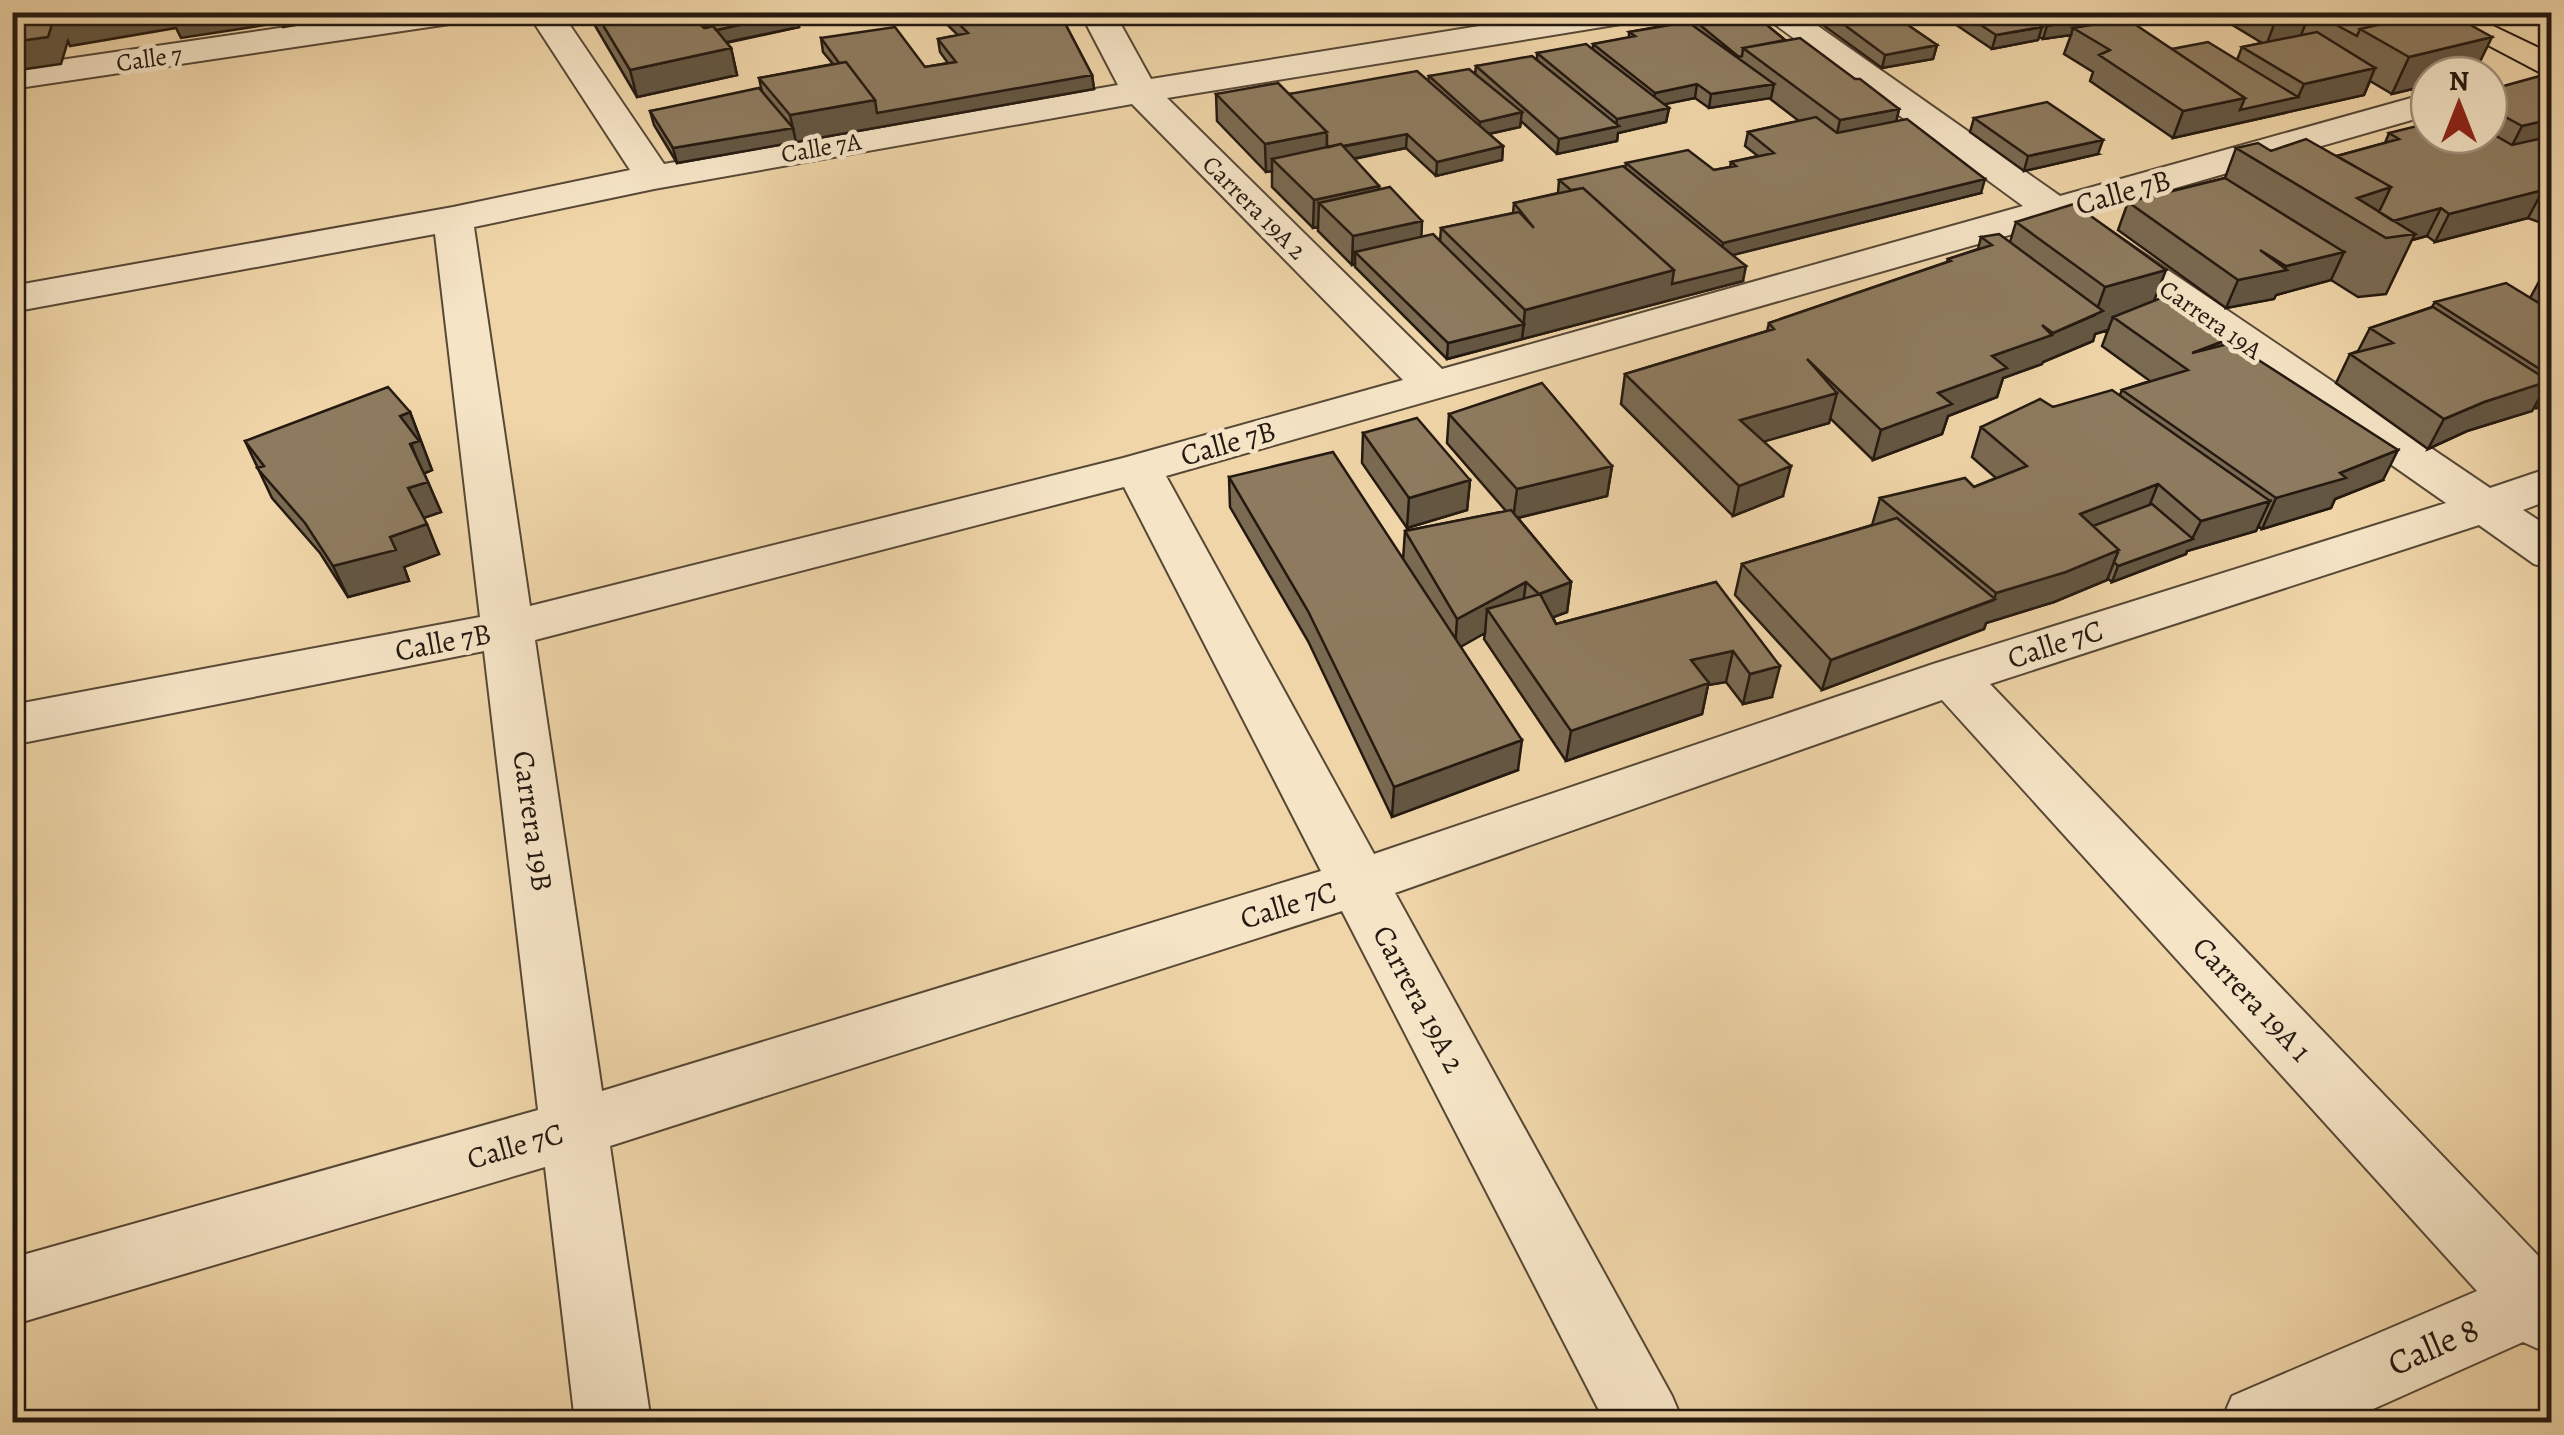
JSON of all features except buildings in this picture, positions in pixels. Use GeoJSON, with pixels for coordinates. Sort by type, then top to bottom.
{"type":"FeatureCollection","features":[{"type":"Feature","properties":{"kind":"highway"},"geometry":{"type":"LineString","coordinates":[[2394,12],[2461,55]]}},
{"type":"Feature","properties":{"kind":"highway"},"geometry":{"type":"LineString","coordinates":[[2495,12],[2552,42]]}},
{"type":"Feature","properties":{"kind":"highway"},"geometry":{"type":"LineString","coordinates":[[2509,84],[2552,96]]}},
{"type":"Feature","properties":{"kind":"street","name":"Calle 7"},"geometry":{"type":"LineString","coordinates":[[12,78],[463,12]]}},
{"type":"Feature","properties":{"kind":"street"},"geometry":{"type":"LineString","coordinates":[[544,12],[654,177]]}},
{"type":"Feature","properties":{"kind":"street","name":"Carrera 19A 2"},"geometry":{"type":"LineString","coordinates":[[1097,12],[1140,92],[1434,386]]}},
{"type":"Feature","properties":{"kind":"street"},"geometry":{"type":"LineString","coordinates":[[1392,12],[1420,50]]}},
{"type":"Feature","properties":{"kind":"street","name":"Calle 7A"},"geometry":{"type":"LineString","coordinates":[[12,299],[453,219],[654,177],[1140,92],[1420,50],[1633,12]]}},
{"type":"Feature","properties":{"kind":"street","name":"Carrera 19A"},"geometry":{"type":"LineString","coordinates":[[1775,12],[2054,211],[2552,553]]}},
{"type":"Feature","properties":{"kind":"street","name":"Calle 7B"},"geometry":{"type":"LineString","coordinates":[[12,725],[508,629],[1138,468],[2409,110]]}},
{"type":"Feature","properties":{"kind":"street","name":"Carrera 19B"},"geometry":{"type":"LineString","coordinates":[[453,219],[613,1422]]}},
{"type":"Feature","properties":{"kind":"street","name":"Carrera 19A 2"},"geometry":{"type":"LineString","coordinates":[[1138,468],[1645,1422]]}},
{"type":"Feature","properties":{"kind":"street","name":"Calle 7C"},"geometry":{"type":"LineString","coordinates":[[12,1292],[574,1129],[1357,883],[1952,677],[2485,507],[2552,482]]}},
{"type":"Feature","properties":{"kind":"street","name":"Carrera 19A 1"},"geometry":{"type":"LineString","coordinates":[[1952,677],[2546,1305]]}},
{"type":"Feature","properties":{"kind":"street","name":"Calle 8"},"geometry":{"type":"LineString","coordinates":[[2260,1422],[2546,1305]]}}]}
